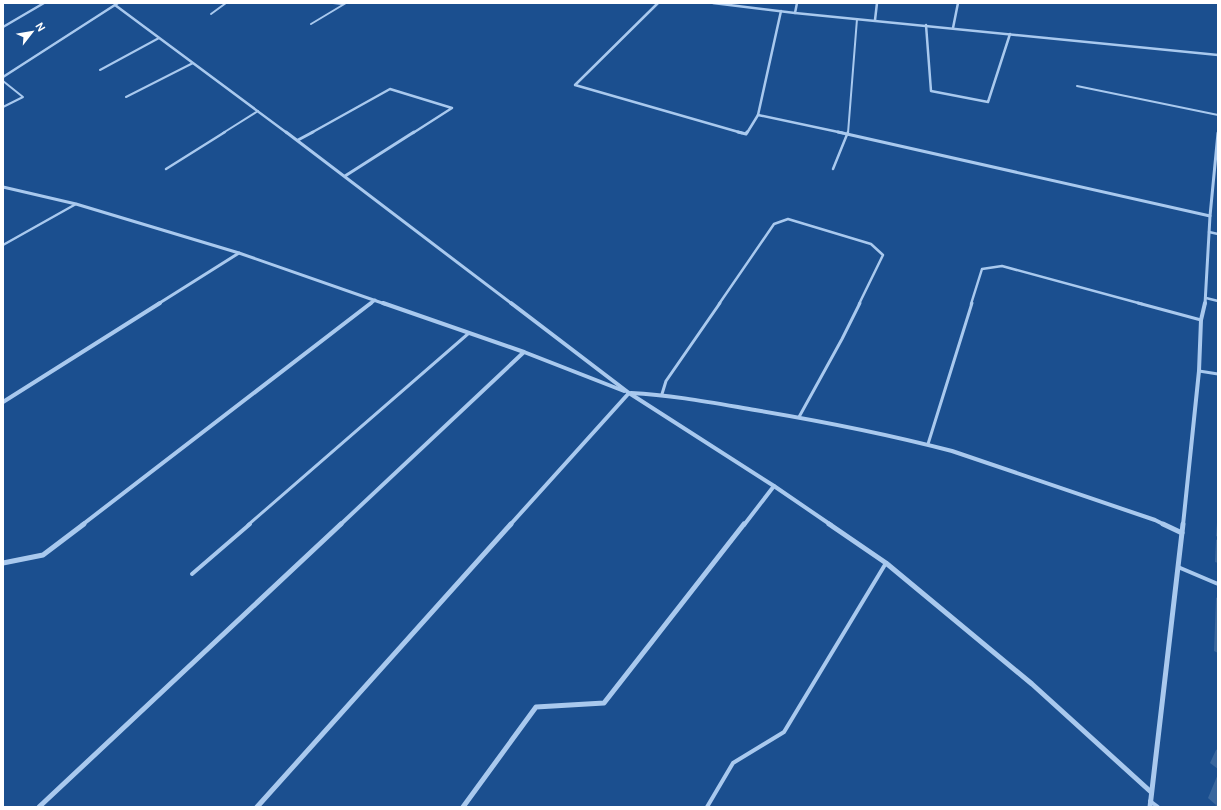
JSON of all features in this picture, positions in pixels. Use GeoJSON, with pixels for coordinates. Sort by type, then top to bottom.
{"type":"FeatureCollection","features":[{"type":"Feature","properties":{"kind":"street"},"geometry":{"type":"LineString","coordinates":[[3,27],[44,3]]}},
{"type":"Feature","properties":{"kind":"street"},"geometry":{"type":"LineString","coordinates":[[658,3],[575,85],[746,134],[758,115],[781,11]]}},
{"type":"Feature","properties":{"kind":"street"},"geometry":{"type":"LineString","coordinates":[[713,3],[795,13],[1218,55]]}},
{"type":"Feature","properties":{"kind":"street"},"geometry":{"type":"LineString","coordinates":[[795,13],[797,3]]}},
{"type":"Feature","properties":{"kind":"street"},"geometry":{"type":"LineString","coordinates":[[875,20],[877,3]]}},
{"type":"Feature","properties":{"kind":"street"},"geometry":{"type":"LineString","coordinates":[[953,28],[958,3]]}},
{"type":"Feature","properties":{"kind":"street"},"geometry":{"type":"LineString","coordinates":[[3,77],[117,4],[159,38],[346,176],[629,393],[774,486],[886,563],[1032,684],[1152,792]]}},
{"type":"Feature","properties":{"kind":"street"},"geometry":{"type":"LineString","coordinates":[[926,26],[931,91],[988,102],[1010,34]]}},
{"type":"Feature","properties":{"kind":"street"},"geometry":{"type":"LineString","coordinates":[[298,140],[390,89],[452,108],[346,176]]}},
{"type":"Feature","properties":{"kind":"street"},"geometry":{"type":"LineString","coordinates":[[758,115],[1210,216]]}},
{"type":"Feature","properties":{"kind":"street"},"geometry":{"type":"LineString","coordinates":[[1150,807],[1199,371],[1201,320],[1206,298],[1210,216],[1218,133]]}},
{"type":"Feature","properties":{"kind":"street"},"geometry":{"type":"LineString","coordinates":[[3,187],[76,204],[239,253],[524,352],[629,393],[662,394],[799,417],[928,444],[959,453],[1155,520],[1182,533]]}},
{"type":"Feature","properties":{"kind":"street"},"geometry":{"type":"LineString","coordinates":[[3,402],[239,253]]}},
{"type":"Feature","properties":{"kind":"street"},"geometry":{"type":"LineString","coordinates":[[3,564],[43,555],[375,300]]}},
{"type":"Feature","properties":{"kind":"street"},"geometry":{"type":"LineString","coordinates":[[39,807],[524,352]]}},
{"type":"Feature","properties":{"kind":"street"},"geometry":{"type":"LineString","coordinates":[[257,807],[629,393]]}},
{"type":"Feature","properties":{"kind":"street"},"geometry":{"type":"LineString","coordinates":[[463,807],[536,707],[604,703],[774,486]]}},
{"type":"Feature","properties":{"kind":"lane"},"geometry":{"type":"LineString","coordinates":[[212,14],[226,3]]}},
{"type":"Feature","properties":{"kind":"lane"},"geometry":{"type":"LineString","coordinates":[[333,3],[345,4]]}},
{"type":"Feature","properties":{"kind":"lane"},"geometry":{"type":"LineString","coordinates":[[311,24],[345,4]]}},
{"type":"Feature","properties":{"kind":"lane"},"geometry":{"type":"LineString","coordinates":[[833,168],[848,134],[857,19]]}},
{"type":"Feature","properties":{"kind":"lane"},"geometry":{"type":"LineString","coordinates":[[100,70],[159,38]]}},
{"type":"Feature","properties":{"kind":"lane"},"geometry":{"type":"LineString","coordinates":[[126,97],[194,63]]}},
{"type":"Feature","properties":{"kind":"lane"},"geometry":{"type":"LineString","coordinates":[[3,81],[23,97],[3,108]]}},
{"type":"Feature","properties":{"kind":"lane"},"geometry":{"type":"LineString","coordinates":[[1077,86],[1218,115]]}},
{"type":"Feature","properties":{"kind":"lane"},"geometry":{"type":"LineString","coordinates":[[166,169],[258,111]]}},
{"type":"Feature","properties":{"kind":"lane"},"geometry":{"type":"LineString","coordinates":[[3,245],[76,204]]}},
{"type":"Feature","properties":{"kind":"lane"},"geometry":{"type":"LineString","coordinates":[[662,394],[666,381],[774,224],[788,219],[871,244],[883,254],[842,339],[799,417]]}},
{"type":"Feature","properties":{"kind":"lane"},"geometry":{"type":"LineString","coordinates":[[1209,232],[1218,234]]}},
{"type":"Feature","properties":{"kind":"lane"},"geometry":{"type":"LineString","coordinates":[[928,444],[982,268],[1002,266],[1201,320]]}},
{"type":"Feature","properties":{"kind":"lane"},"geometry":{"type":"LineString","coordinates":[[1206,298],[1218,301]]}},
{"type":"Feature","properties":{"kind":"lane"},"geometry":{"type":"LineString","coordinates":[[192,574],[469,333]]}},
{"type":"Feature","properties":{"kind":"lane"},"geometry":{"type":"LineString","coordinates":[[1199,371],[1218,374]]}},
{"type":"Feature","properties":{"kind":"lane"},"geometry":{"type":"LineString","coordinates":[[707,807],[733,763],[784,732],[886,563]]}},
{"type":"Feature","properties":{"kind":"lane"},"geometry":{"type":"LineString","coordinates":[[1178,567],[1218,584]]}},
{"type":"Feature","properties":{"kind":"lane"},"geometry":{"type":"LineString","coordinates":[[1150,801],[1158,807]]}}]}
